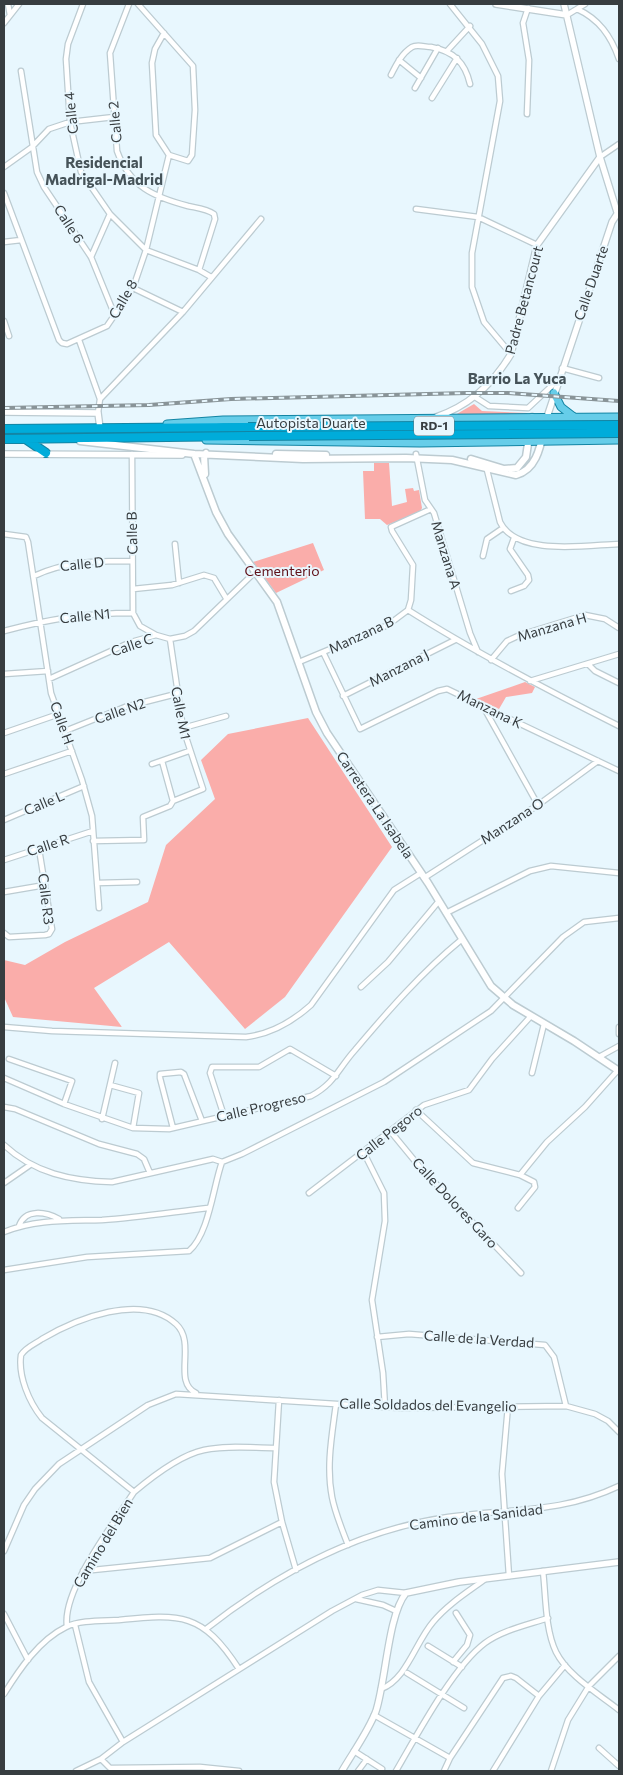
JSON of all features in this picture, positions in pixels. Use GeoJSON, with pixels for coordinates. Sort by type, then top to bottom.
{"type":"FeatureCollection","features":[{"type":"Feature","properties":{"kind":"highway","name":"Autopista Duarte"},"geometry":{"type":"LineString","coordinates":[[119,428],[619,424]]}},
{"type":"Feature","properties":{"kind":"highway","name":"RD-1"},"geometry":{"type":"LineString","coordinates":[[4,429],[119,428]]}},
{"type":"Feature","properties":{"kind":"highway","name":"Autopista Duarte"},"geometry":{"type":"LineString","coordinates":[[4,440],[136,437],[619,434]]}},
{"type":"Feature","properties":{"kind":"highway"},"geometry":{"type":"LineString","coordinates":[[27,440],[46,453]]}},
{"type":"Feature","properties":{"kind":"main road"},"geometry":{"type":"LineString","coordinates":[[554,393],[559,405],[575,417]]}},
{"type":"Feature","properties":{"kind":"main road"},"geometry":{"type":"LineString","coordinates":[[532,417],[542,438]]}},
{"type":"Feature","properties":{"kind":"main road"},"geometry":{"type":"LineString","coordinates":[[486,466],[504,469],[517,468],[526,457],[530,441],[532,417]]}},
{"type":"Feature","properties":{"kind":"main road"},"geometry":{"type":"LineString","coordinates":[[204,455],[453,456],[508,474],[523,473],[533,465],[547,417]]}},
{"type":"Feature","properties":{"kind":"main road"},"geometry":{"type":"LineString","coordinates":[[119,428],[223,420],[428,420],[619,417]]}},
{"type":"Feature","properties":{"kind":"main road"},"geometry":{"type":"LineString","coordinates":[[483,418],[490,422],[490,438],[485,442]]}},
{"type":"Feature","properties":{"kind":"main road"},"geometry":{"type":"LineString","coordinates":[[619,424],[617,429],[619,434]]}},
{"type":"Feature","properties":{"kind":"main road"},"geometry":{"type":"LineString","coordinates":[[136,437],[222,441],[485,442],[530,441],[542,438],[554,442],[619,440]]}},
{"type":"Feature","properties":{"kind":"main road"},"geometry":{"type":"LineString","coordinates":[[66,440],[217,456],[303,459],[416,456]]}},
{"type":"Feature","properties":{"kind":"main road","name":"Carretera La Isabela"},"geometry":{"type":"LineString","coordinates":[[194,454],[224,528],[277,602],[316,712],[327,733],[423,875],[482,976],[504,998],[619,1070]]}},
{"type":"Feature","properties":{"kind":"main road"},"geometry":{"type":"LineString","coordinates":[[204,455],[205,480]]}},
{"type":"Feature","properties":{"kind":"main road"},"geometry":{"type":"LineString","coordinates":[[205,480],[208,464],[217,456]]}},
{"type":"Feature","properties":{"kind":"street"},"geometry":{"type":"LineString","coordinates":[[8,4],[10,15]]}},
{"type":"Feature","properties":{"kind":"street"},"geometry":{"type":"LineString","coordinates":[[4,23],[20,4]]}},
{"type":"Feature","properties":{"kind":"street","name":"Calle 4"},"geometry":{"type":"LineString","coordinates":[[83,4],[68,44],[66,59],[70,122],[81,172],[110,214],[146,250],[199,270],[212,277]]}},
{"type":"Feature","properties":{"kind":"street","name":"Calle 2"},"geometry":{"type":"LineString","coordinates":[[129,4],[110,53],[116,143],[120,158],[141,187],[159,198],[214,214],[215,219],[199,270]]}},
{"type":"Feature","properties":{"kind":"street"},"geometry":{"type":"LineString","coordinates":[[138,4],[189,60],[194,74],[195,110],[191,159],[188,161],[169,155],[156,135],[152,63],[155,49],[164,33]]}},
{"type":"Feature","properties":{"kind":"street"},"geometry":{"type":"LineString","coordinates":[[450,4],[470,26],[498,76],[500,101],[472,253],[472,287],[484,322],[511,354]]}},
{"type":"Feature","properties":{"kind":"street"},"geometry":{"type":"LineString","coordinates":[[496,4],[567,14],[585,4]]}},
{"type":"Feature","properties":{"kind":"street","name":"Calle Duarte"},"geometry":{"type":"LineString","coordinates":[[547,417],[612,222],[618,212],[600,157],[564,4]]}},
{"type":"Feature","properties":{"kind":"street"},"geometry":{"type":"LineString","coordinates":[[527,114],[529,60],[523,23],[528,8]]}},
{"type":"Feature","properties":{"kind":"street"},"geometry":{"type":"LineString","coordinates":[[577,9],[587,13],[604,28],[614,44],[619,59]]}},
{"type":"Feature","properties":{"kind":"street"},"geometry":{"type":"LineString","coordinates":[[448,51],[470,26]]}},
{"type":"Feature","properties":{"kind":"street"},"geometry":{"type":"LineString","coordinates":[[390,75],[399,60],[411,47],[417,45],[448,51],[457,58],[467,71],[470,84]]}},
{"type":"Feature","properties":{"kind":"street"},"geometry":{"type":"LineString","coordinates":[[415,88],[438,48]]}},
{"type":"Feature","properties":{"kind":"street"},"geometry":{"type":"LineString","coordinates":[[432,98],[457,58]]}},
{"type":"Feature","properties":{"kind":"street"},"geometry":{"type":"LineString","coordinates":[[399,60],[421,78]]}},
{"type":"Feature","properties":{"kind":"street","name":"Calle 6"},"geometry":{"type":"LineString","coordinates":[[21,71],[37,172],[44,187],[91,257],[115,316]]}},
{"type":"Feature","properties":{"kind":"street"},"geometry":{"type":"LineString","coordinates":[[4,168],[32,147],[49,129],[70,122],[114,118]]}},
{"type":"Feature","properties":{"kind":"street"},"geometry":{"type":"LineString","coordinates":[[600,157],[619,144]]}},
{"type":"Feature","properties":{"kind":"street","name":"Calle 8"},"geometry":{"type":"LineString","coordinates":[[79,340],[107,326],[133,288],[146,250],[169,155]]}},
{"type":"Feature","properties":{"kind":"street","name":"Padre Betancourt"},"geometry":{"type":"LineString","coordinates":[[428,420],[455,411],[475,397],[502,370],[511,354],[537,245],[600,157]]}},
{"type":"Feature","properties":{"kind":"street"},"geometry":{"type":"LineString","coordinates":[[4,193],[59,340],[62,344],[79,340],[100,399],[98,413],[100,428]]}},
{"type":"Feature","properties":{"kind":"street"},"geometry":{"type":"LineString","coordinates":[[416,209],[478,217],[537,245]]}},
{"type":"Feature","properties":{"kind":"street"},"geometry":{"type":"LineString","coordinates":[[91,257],[110,214]]}},
{"type":"Feature","properties":{"kind":"street"},"geometry":{"type":"LineString","coordinates":[[100,399],[183,312],[261,219]]}},
{"type":"Feature","properties":{"kind":"street"},"geometry":{"type":"LineString","coordinates":[[4,242],[21,240]]}},
{"type":"Feature","properties":{"kind":"street"},"geometry":{"type":"LineString","coordinates":[[133,288],[183,312]]}},
{"type":"Feature","properties":{"kind":"street"},"geometry":{"type":"LineString","coordinates":[[4,321],[9,336]]}},
{"type":"Feature","properties":{"kind":"street"},"geometry":{"type":"LineString","coordinates":[[562,368],[599,378]]}},
{"type":"Feature","properties":{"kind":"street"},"geometry":{"type":"LineString","coordinates":[[475,397],[489,406],[528,408],[558,380]]}},
{"type":"Feature","properties":{"kind":"street"},"geometry":{"type":"LineString","coordinates":[[528,408],[532,417]]}},
{"type":"Feature","properties":{"kind":"street"},"geometry":{"type":"LineString","coordinates":[[4,412],[98,413]]}},
{"type":"Feature","properties":{"kind":"street"},"geometry":{"type":"LineString","coordinates":[[4,454],[194,454]]}},
{"type":"Feature","properties":{"kind":"street","name":"Calle B"},"geometry":{"type":"LineString","coordinates":[[132,454],[133,613]]}},
{"type":"Feature","properties":{"kind":"street","name":"Manzana A"},"geometry":{"type":"LineString","coordinates":[[416,456],[426,500],[434,514],[470,633],[478,652]]}},
{"type":"Feature","properties":{"kind":"street"},"geometry":{"type":"LineString","coordinates":[[486,466],[503,528],[514,538],[542,546],[619,544]]}},
{"type":"Feature","properties":{"kind":"street","name":"Manzana B"},"geometry":{"type":"LineString","coordinates":[[299,662],[388,625],[408,610],[411,600],[413,565],[391,527],[431,509]]}},
{"type":"Feature","properties":{"kind":"street"},"geometry":{"type":"LineString","coordinates":[[484,556],[486,540],[503,528]]}},
{"type":"Feature","properties":{"kind":"street","name":"Calle H"},"geometry":{"type":"LineString","coordinates":[[4,534],[26,537],[34,576],[49,679],[92,816],[99,908]]}},
{"type":"Feature","properties":{"kind":"street"},"geometry":{"type":"LineString","coordinates":[[511,592],[524,586],[529,580],[528,574],[510,549],[514,538]]}},
{"type":"Feature","properties":{"kind":"street"},"geometry":{"type":"LineString","coordinates":[[175,544],[179,583]]}},
{"type":"Feature","properties":{"kind":"street","name":"Calle D"},"geometry":{"type":"LineString","coordinates":[[34,576],[52,568],[71,563],[132,561]]}},
{"type":"Feature","properties":{"kind":"street","name":"Calle C"},"geometry":{"type":"LineString","coordinates":[[49,679],[132,642],[156,635],[170,638],[185,636],[194,631],[255,572]]}},
{"type":"Feature","properties":{"kind":"street"},"geometry":{"type":"LineString","coordinates":[[133,589],[179,583],[210,575],[214,578],[226,598]]}},
{"type":"Feature","properties":{"kind":"street"},"geometry":{"type":"LineString","coordinates":[[408,610],[491,660],[619,726]]}},
{"type":"Feature","properties":{"kind":"street","name":"Calle N1"},"geometry":{"type":"LineString","coordinates":[[4,631],[40,622],[94,613],[133,613]]}},
{"type":"Feature","properties":{"kind":"street"},"geometry":{"type":"LineString","coordinates":[[133,613],[140,626],[156,635]]}},
{"type":"Feature","properties":{"kind":"street","name":"Manzana H"},"geometry":{"type":"LineString","coordinates":[[491,660],[507,641],[520,635],[585,615],[605,619],[619,628]]}},
{"type":"Feature","properties":{"kind":"street","name":"Calle M1"},"geometry":{"type":"LineString","coordinates":[[170,638],[176,694],[183,728],[189,752],[202,786],[202,790],[173,801]]}},
{"type":"Feature","properties":{"kind":"street","name":"Manzana J"},"geometry":{"type":"LineString","coordinates":[[343,696],[455,640]]}},
{"type":"Feature","properties":{"kind":"street"},"geometry":{"type":"LineString","coordinates":[[323,652],[343,696]]}},
{"type":"Feature","properties":{"kind":"street"},"geometry":{"type":"LineString","coordinates":[[530,681],[619,654]]}},
{"type":"Feature","properties":{"kind":"street"},"geometry":{"type":"LineString","coordinates":[[588,664],[595,671],[619,683]]}},
{"type":"Feature","properties":{"kind":"street"},"geometry":{"type":"LineString","coordinates":[[4,674],[48,671]]}},
{"type":"Feature","properties":{"kind":"street","name":"Manzana K"},"geometry":{"type":"LineString","coordinates":[[343,696],[360,729],[438,692],[448,690],[619,771]]}},
{"type":"Feature","properties":{"kind":"street","name":"Calle N2"},"geometry":{"type":"LineString","coordinates":[[65,731],[125,707],[176,694]]}},
{"type":"Feature","properties":{"kind":"street"},"geometry":{"type":"LineString","coordinates":[[484,707],[538,805]]}},
{"type":"Feature","properties":{"kind":"street"},"geometry":{"type":"LineString","coordinates":[[4,733],[60,714]]}},
{"type":"Feature","properties":{"kind":"street"},"geometry":{"type":"LineString","coordinates":[[183,728],[226,716]]}},
{"type":"Feature","properties":{"kind":"street"},"geometry":{"type":"LineString","coordinates":[[4,774],[72,751]]}},
{"type":"Feature","properties":{"kind":"street"},"geometry":{"type":"LineString","coordinates":[[152,764],[189,752]]}},
{"type":"Feature","properties":{"kind":"street"},"geometry":{"type":"LineString","coordinates":[[93,841],[144,840],[143,817],[170,806],[173,801],[162,761]]}},
{"type":"Feature","properties":{"kind":"street","name":"Manzana O"},"geometry":{"type":"LineString","coordinates":[[4,1027],[52,1031],[246,1038],[272,1031],[301,1014],[311,1005],[394,890],[423,875],[538,805],[598,761]]}},
{"type":"Feature","properties":{"kind":"street","name":"Calle L"},"geometry":{"type":"LineString","coordinates":[[4,820],[84,786]]}},
{"type":"Feature","properties":{"kind":"street","name":"Calle R"},"geometry":{"type":"LineString","coordinates":[[4,860],[93,831]]}},
{"type":"Feature","properties":{"kind":"street","name":"Calle R3"},"geometry":{"type":"LineString","coordinates":[[4,934],[49,934],[52,929],[40,849]]}},
{"type":"Feature","properties":{"kind":"street"},"geometry":{"type":"LineString","coordinates":[[446,914],[530,871],[551,866],[619,873]]}},
{"type":"Feature","properties":{"kind":"street"},"geometry":{"type":"LineString","coordinates":[[97,883],[137,882]]}},
{"type":"Feature","properties":{"kind":"street"},"geometry":{"type":"LineString","coordinates":[[4,892],[45,885]]}},
{"type":"Feature","properties":{"kind":"street"},"geometry":{"type":"LineString","coordinates":[[361,987],[388,962],[439,901]]}},
{"type":"Feature","properties":{"kind":"street"},"geometry":{"type":"LineString","coordinates":[[4,1145],[30,1165],[61,1177],[95,1182],[112,1182],[214,1159],[222,1162],[242,1154],[384,1082],[491,1011],[563,937],[584,922],[619,918]]}},
{"type":"Feature","properties":{"kind":"street","name":"Calle Progreso"},"geometry":{"type":"LineString","coordinates":[[4,1078],[64,1104],[133,1128],[173,1128],[311,1096],[328,1086],[353,1052],[410,987],[461,940]]}},
{"type":"Feature","properties":{"kind":"street","name":"Calle Pegoro"},"geometry":{"type":"LineString","coordinates":[[309,1193],[364,1153],[416,1110],[433,1101],[458,1095],[469,1090],[492,1059],[531,1016]]}},
{"type":"Feature","properties":{"kind":"street"},"geometry":{"type":"LineString","coordinates":[[532,1072],[544,1024]]}},
{"type":"Feature","properties":{"kind":"street"},"geometry":{"type":"LineString","coordinates":[[619,1027],[619,1034]]}},
{"type":"Feature","properties":{"kind":"street"},"geometry":{"type":"LineString","coordinates":[[599,1057],[619,1046]]}},
{"type":"Feature","properties":{"kind":"street"},"geometry":{"type":"LineString","coordinates":[[224,1116],[210,1073],[212,1067],[259,1067],[290,1049],[336,1076]]}},
{"type":"Feature","properties":{"kind":"street"},"geometry":{"type":"LineString","coordinates":[[9,1059],[72,1081],[64,1104]]}},
{"type":"Feature","properties":{"kind":"street"},"geometry":{"type":"LineString","coordinates":[[102,1118],[115,1063]]}},
{"type":"Feature","properties":{"kind":"street"},"geometry":{"type":"LineString","coordinates":[[520,1175],[547,1142],[585,1107],[619,1070]]}},
{"type":"Feature","properties":{"kind":"street"},"geometry":{"type":"LineString","coordinates":[[173,1128],[160,1078],[160,1074],[165,1072],[181,1072],[184,1074],[202,1121]]}},
{"type":"Feature","properties":{"kind":"street"},"geometry":{"type":"LineString","coordinates":[[110,1085],[139,1092],[133,1128]]}},
{"type":"Feature","properties":{"kind":"street"},"geometry":{"type":"LineString","coordinates":[[4,1107],[15,1109],[99,1144],[137,1154],[144,1159],[150,1173]]}},
{"type":"Feature","properties":{"kind":"street"},"geometry":{"type":"LineString","coordinates":[[416,1110],[473,1163],[520,1175],[534,1182],[535,1186],[518,1208]]}},
{"type":"Feature","properties":{"kind":"street","name":"Calle Dolores Garo"},"geometry":{"type":"LineString","coordinates":[[391,1132],[419,1166],[521,1273]]}},
{"type":"Feature","properties":{"kind":"street"},"geometry":{"type":"LineString","coordinates":[[364,1153],[384,1193],[385,1221],[372,1300],[383,1373],[385,1407]]}},
{"type":"Feature","properties":{"kind":"street"},"geometry":{"type":"LineString","coordinates":[[4,1270],[87,1257],[189,1251],[196,1245],[202,1232],[222,1162]]}},
{"type":"Feature","properties":{"kind":"street"},"geometry":{"type":"LineString","coordinates":[[4,1183],[30,1165]]}},
{"type":"Feature","properties":{"kind":"street"},"geometry":{"type":"LineString","coordinates":[[4,1232],[19,1226],[59,1219],[103,1220],[208,1208]]}},
{"type":"Feature","properties":{"kind":"street"},"geometry":{"type":"LineString","coordinates":[[19,1226],[24,1218],[35,1214],[50,1215],[59,1219]]}},
{"type":"Feature","properties":{"kind":"street"},"geometry":{"type":"LineString","coordinates":[[134,1492],[51,1426],[34,1408],[20,1366],[20,1354],[62,1327],[120,1310],[144,1310],[168,1318],[181,1330],[185,1339],[186,1386],[200,1394]]}},
{"type":"Feature","properties":{"kind":"street","name":"Calle de la Verdad"},"geometry":{"type":"LineString","coordinates":[[377,1337],[409,1334],[545,1345],[554,1357],[566,1406]]}},
{"type":"Feature","properties":{"kind":"street","name":"Calle Soldados del Evangelio"},"geometry":{"type":"LineString","coordinates":[[4,1551],[24,1505],[35,1489],[59,1464],[160,1399],[176,1394],[385,1407],[566,1406],[595,1414],[608,1421],[619,1432]]}},
{"type":"Feature","properties":{"kind":"street"},"geometry":{"type":"LineString","coordinates":[[279,1400],[274,1482],[282,1522],[296,1570]]}},
{"type":"Feature","properties":{"kind":"street"},"geometry":{"type":"LineString","coordinates":[[336,1404],[330,1456],[330,1487],[334,1507],[348,1545]]}},
{"type":"Feature","properties":{"kind":"street"},"geometry":{"type":"LineString","coordinates":[[508,1406],[502,1454],[509,1576]]}},
{"type":"Feature","properties":{"kind":"street","name":"Camino del Bien"},"geometry":{"type":"LineString","coordinates":[[67,1626],[66,1613],[83,1571],[134,1492],[173,1464],[202,1450],[220,1448],[275,1448]]}},
{"type":"Feature","properties":{"kind":"street","name":"Camino de la Sanidad"},"geometry":{"type":"LineString","coordinates":[[206,1629],[238,1605],[296,1570],[348,1545],[406,1524],[464,1515],[566,1505],[619,1486]]}},
{"type":"Feature","properties":{"kind":"street"},"geometry":{"type":"LineString","coordinates":[[83,1571],[210,1558],[282,1522]]}},
{"type":"Feature","properties":{"kind":"street"},"geometry":{"type":"LineString","coordinates":[[76,1771],[101,1759],[123,1742],[191,1701],[239,1669],[332,1611],[362,1595],[378,1590],[406,1593],[485,1579],[619,1562]]}},
{"type":"Feature","properties":{"kind":"street"},"geometry":{"type":"LineString","coordinates":[[543,1572],[553,1645],[564,1665],[619,1710]]}},
{"type":"Feature","properties":{"kind":"street"},"geometry":{"type":"LineString","coordinates":[[381,1689],[396,1681],[429,1627],[442,1612],[485,1579]]}},
{"type":"Feature","properties":{"kind":"street"},"geometry":{"type":"LineString","coordinates":[[342,1771],[374,1715],[381,1689],[396,1610],[406,1593]]}},
{"type":"Feature","properties":{"kind":"street"},"geometry":{"type":"LineString","coordinates":[[356,1599],[396,1610]]}},
{"type":"Feature","properties":{"kind":"street"},"geometry":{"type":"LineString","coordinates":[[453,1662],[467,1645],[470,1635],[456,1613]]}},
{"type":"Feature","properties":{"kind":"street"},"geometry":{"type":"LineString","coordinates":[[4,1614],[28,1660]]}},
{"type":"Feature","properties":{"kind":"street"},"geometry":{"type":"LineString","coordinates":[[4,1694],[28,1660],[55,1634],[67,1626],[75,1625],[169,1616],[184,1619],[206,1629],[218,1640],[239,1669]]}},
{"type":"Feature","properties":{"kind":"street"},"geometry":{"type":"LineString","coordinates":[[396,1771],[443,1694],[462,1667],[485,1643],[497,1636],[548,1618]]}},
{"type":"Feature","properties":{"kind":"street"},"geometry":{"type":"LineString","coordinates":[[75,1625],[89,1682],[123,1742]]}},
{"type":"Feature","properties":{"kind":"street"},"geometry":{"type":"LineString","coordinates":[[428,1646],[462,1667]]}},
{"type":"Feature","properties":{"kind":"street"},"geometry":{"type":"LineString","coordinates":[[551,1771],[568,1720],[589,1686],[619,1656]]}},
{"type":"Feature","properties":{"kind":"street"},"geometry":{"type":"LineString","coordinates":[[493,1771],[539,1696],[564,1665]]}},
{"type":"Feature","properties":{"kind":"street"},"geometry":{"type":"LineString","coordinates":[[407,1673],[464,1708]]}},
{"type":"Feature","properties":{"kind":"street"},"geometry":{"type":"LineString","coordinates":[[444,1771],[450,1758],[503,1678],[511,1676],[516,1678],[539,1696]]}},
{"type":"Feature","properties":{"kind":"street"},"geometry":{"type":"LineString","coordinates":[[374,1715],[450,1758]]}},
{"type":"Feature","properties":{"kind":"street"},"geometry":{"type":"LineString","coordinates":[[599,1748],[619,1766]]}},
{"type":"Feature","properties":{"kind":"street"},"geometry":{"type":"LineString","coordinates":[[354,1751],[382,1769]]}},
{"type":"Feature","properties":{"kind":"street"},"geometry":{"type":"LineString","coordinates":[[101,1759],[110,1768],[200,1767],[239,1771]]}},
{"type":"Feature","properties":{"kind":"street"},"geometry":{"type":"LineString","coordinates":[[358,1771],[366,1759]]}},
{"type":"Feature","properties":{"kind":"green space"},"geometry":{"type":"Polygon","coordinates":[[[474,404],[482,411],[527,413],[529,416],[455,415],[474,404]]]}},
{"type":"Feature","properties":{"kind":"green space"},"geometry":{"type":"Polygon","coordinates":[[[374,463],[389,463],[392,506],[407,502],[405,489],[413,488],[414,491],[419,490],[422,508],[420,512],[387,525],[380,519],[365,519],[363,471],[374,471],[374,463]]]}},
{"type":"Feature","properties":{"kind":"green space","name":"Cementerio"},"geometry":{"type":"Polygon","coordinates":[[[313,543],[324,570],[276,593],[253,562],[313,543]]]}},
{"type":"Feature","properties":{"kind":"green space"},"geometry":{"type":"Polygon","coordinates":[[[525,682],[535,687],[532,693],[506,697],[499,709],[476,699],[525,682]]]}},
{"type":"Feature","properties":{"kind":"green space"},"geometry":{"type":"Polygon","coordinates":[[[308,718],[392,847],[285,997],[245,1029],[169,942],[94,988],[122,1027],[13,1017],[4,997],[4,960],[25,965],[65,942],[148,902],[166,845],[215,799],[201,760],[228,734],[308,718]]]}},
{"type":"Feature","properties":{"kind":"railway"},"geometry":{"type":"LineString","coordinates":[[4,408],[149,405],[231,399],[466,393],[508,393],[619,401]]}},
{"type":"Feature","properties":{"kind":"district","name":"Residencial Madrigal-Madrid"},"geometry":{"type":"Point","coordinates":[104,172]}},
{"type":"Feature","properties":{"kind":"district","name":"Barrio La Yuca"},"geometry":{"type":"Point","coordinates":[517,379]}}]}
